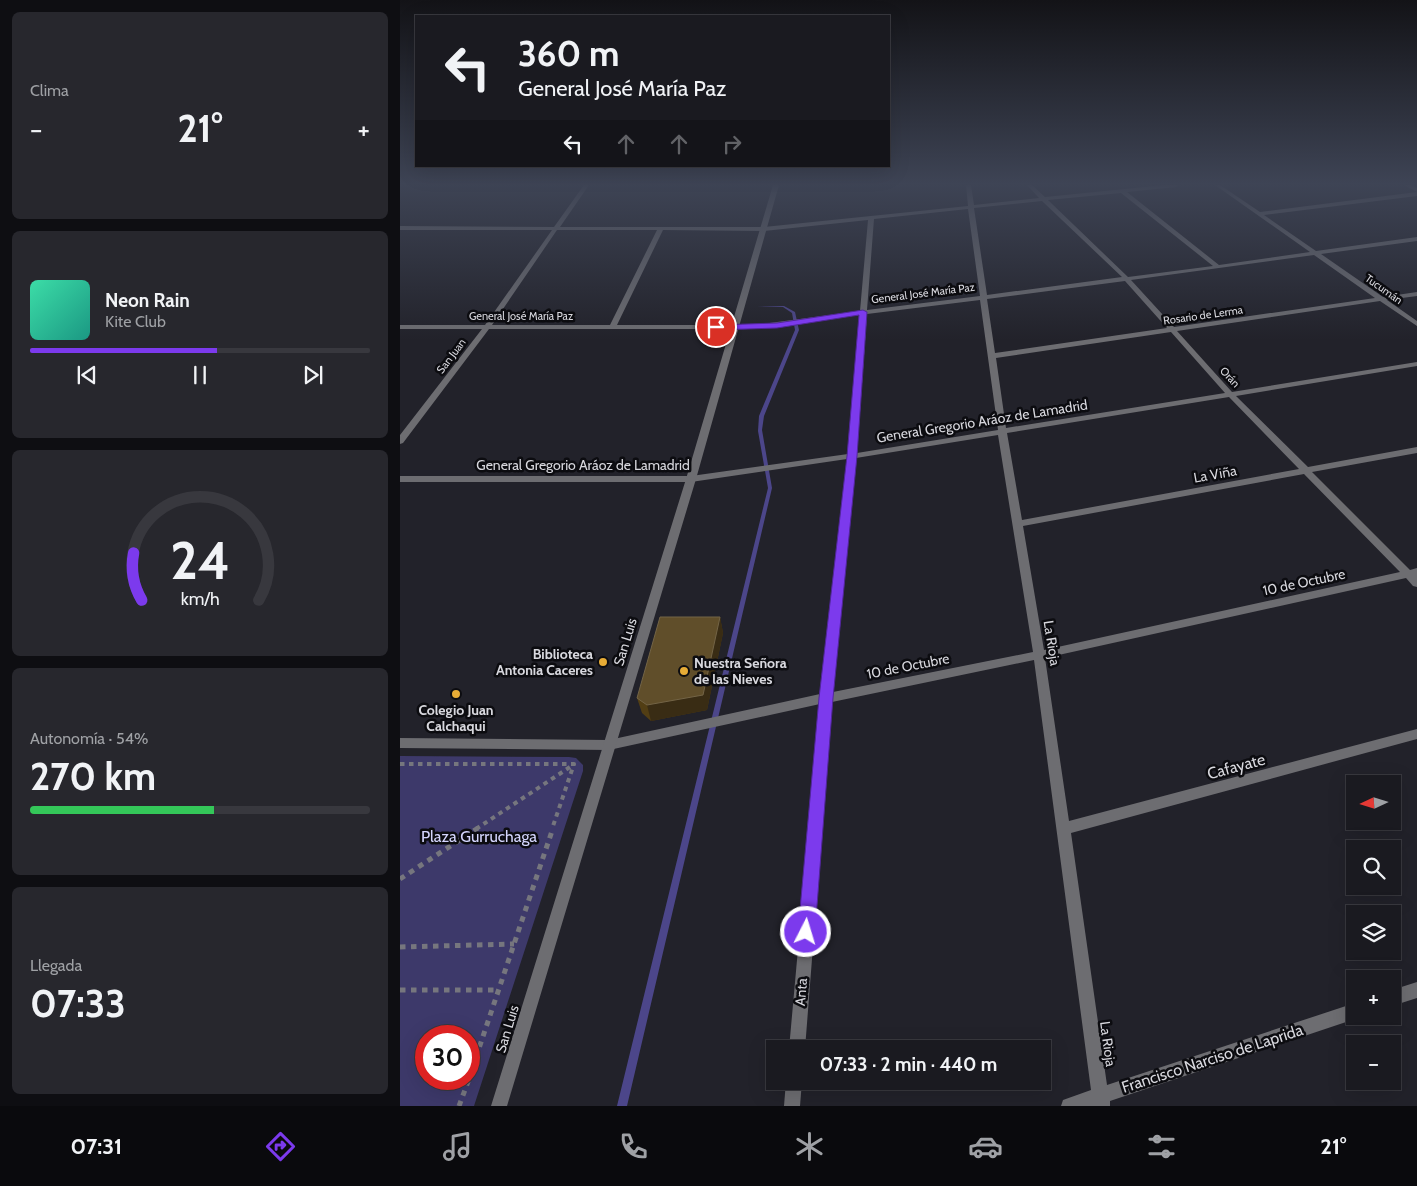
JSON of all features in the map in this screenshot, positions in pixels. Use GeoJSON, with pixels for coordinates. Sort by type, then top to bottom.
{"type":"FeatureCollection","features":[{"type":"Feature","properties":{"kind":"street","name":"San Juan"},"geometry":{"type":"LineString","coordinates":[[400,441],[486,327],[551,237]]}},
{"type":"Feature","properties":{"kind":"street"},"geometry":{"type":"LineString","coordinates":[[612,327],[657,237]]}},
{"type":"Feature","properties":{"kind":"street","name":"San Luis"},"geometry":{"type":"LineString","coordinates":[[499,1106],[691,479],[762,237]]}},
{"type":"Feature","properties":{"kind":"street","name":"Anta"},"geometry":{"type":"LineString","coordinates":[[798,1040],[826,698],[852,456],[869,237]]}},
{"type":"Feature","properties":{"kind":"street","name":"La Rioja"},"geometry":{"type":"LineString","coordinates":[[975,237],[1002,431],[1039,655],[1101,1100]]}},
{"type":"Feature","properties":{"kind":"street","name":"Orán"},"geometry":{"type":"LineString","coordinates":[[1084,237],[1126,278],[1172,331],[1305,471],[1413,573],[1417,583]]}},
{"type":"Feature","properties":{"kind":"street"},"geometry":{"type":"LineString","coordinates":[[1180,237],[1218,267]]}},
{"type":"Feature","properties":{"kind":"street","name":"Tucumán"},"geometry":{"type":"LineString","coordinates":[[1291,237],[1417,324]]}},
{"type":"Feature","properties":{"kind":"street","name":"General José María Paz"},"geometry":{"type":"LineString","coordinates":[[400,327],[734,327],[777,325],[1417,239]]}},
{"type":"Feature","properties":{"kind":"street","name":"Rosario de Lerma"},"geometry":{"type":"LineString","coordinates":[[992,356],[1417,294]]}},
{"type":"Feature","properties":{"kind":"street","name":"General Gregorio Aráoz de Lamadrid"},"geometry":{"type":"LineString","coordinates":[[400,479],[691,479],[852,456],[1417,364]]}},
{"type":"Feature","properties":{"kind":"street","name":"La Viña"},"geometry":{"type":"LineString","coordinates":[[1017,524],[1417,450]]}},
{"type":"Feature","properties":{"kind":"street","name":"10 de Octubre"},"geometry":{"type":"LineString","coordinates":[[400,742],[609,745],[826,698],[1039,655],[1413,573]]}},
{"type":"Feature","properties":{"kind":"street","name":"Cafayate"},"geometry":{"type":"LineString","coordinates":[[1063,829],[1417,734]]}},
{"type":"Feature","properties":{"kind":"street"},"geometry":{"type":"LineString","coordinates":[[1401,995],[1417,990]]}},
{"type":"Feature","properties":{"kind":"street","name":"Francisco Narciso de Laprida"},"geometry":{"type":"LineString","coordinates":[[1068,1106],[1101,1100],[1346,1014]]}},
{"type":"Feature","properties":{"kind":"street"},"geometry":{"type":"LineString","coordinates":[[792,1106],[793,1090]]}},
{"type":"Feature","properties":{"kind":"path"},"geometry":{"type":"LineString","coordinates":[[400,764],[574,764]]}},
{"type":"Feature","properties":{"kind":"path"},"geometry":{"type":"LineString","coordinates":[[400,879],[574,764]]}},
{"type":"Feature","properties":{"kind":"path"},"geometry":{"type":"LineString","coordinates":[[480,1045],[574,764]]}},
{"type":"Feature","properties":{"kind":"path"},"geometry":{"type":"LineString","coordinates":[[400,947],[514,944]]}},
{"type":"Feature","properties":{"kind":"path"},"geometry":{"type":"LineString","coordinates":[[400,990],[498,990]]}},
{"type":"Feature","properties":{"kind":"path"},"geometry":{"type":"LineString","coordinates":[[459,1106],[465,1090]]}},
{"type":"Feature","properties":{"kind":"green space","name":"Plaza Gurruchaga"},"geometry":{"type":"Polygon","coordinates":[[[400,756],[576,758],[583,765],[583,771],[480,1088],[480,1025],[415,1025],[415,1090],[479,1090],[474,1106],[400,1106],[400,756]]]}},
{"type":"Feature","properties":{"kind":"shaded area"},"geometry":{"type":"Polygon","coordinates":[[[757,306],[784,306],[795,312],[799,330],[764,416],[762,430],[772,488],[627,1106],[617,1106],[768,488],[758,431],[759,416],[795,330],[792,313],[783,307],[757,306]]]}},
{"type":"Feature","properties":{"kind":"building","name":"Nuestra Señora de las Nieves"},"geometry":{"type":"Polygon","coordinates":[[[660,617],[720,617],[703,695],[647,705],[637,698],[660,617]]]}},
{"type":"Feature","properties":{"kind":"place","name":"Biblioteca Antonia Caceres"},"geometry":{"type":"Point","coordinates":[603,662]}},
{"type":"Feature","properties":{"kind":"place","name":"Nuestra Señora de las Nieves"},"geometry":{"type":"Point","coordinates":[684,671]}},
{"type":"Feature","properties":{"kind":"place","name":"Colegio Juan Calchaqui"},"geometry":{"type":"Point","coordinates":[456,694]}},
{"type":"Feature","properties":{"kind":"route"},"geometry":{"type":"LineString","coordinates":[[716,327],[777,325],[863,312],[852,456],[826,698],[806,932]]}}]}
